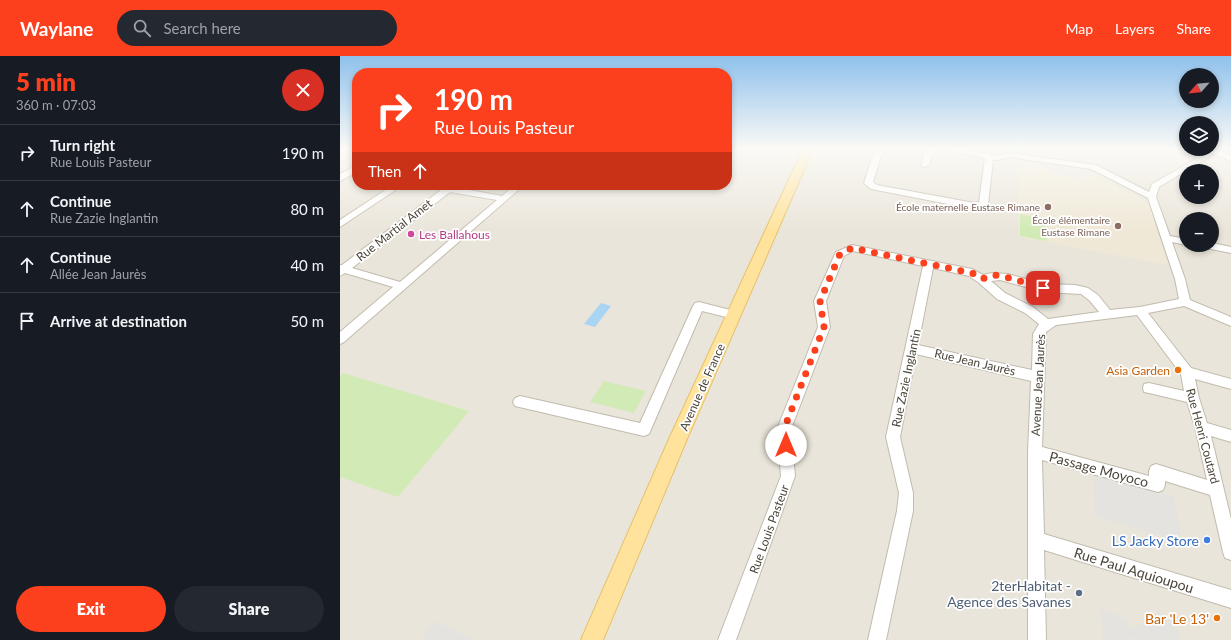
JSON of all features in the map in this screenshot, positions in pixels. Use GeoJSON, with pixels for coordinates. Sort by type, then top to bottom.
{"type":"FeatureCollection","features":[{"type":"Feature","properties":{"kind":"main road","name":"Avenue de France"},"geometry":{"type":"LineString","coordinates":[[595,635],[678,440],[796,176]]}},
{"type":"Feature","properties":{"kind":"street"},"geometry":{"type":"LineString","coordinates":[[870,176],[868,183],[874,187],[977,206],[983,204],[985,176]]}},
{"type":"Feature","properties":{"kind":"street"},"geometry":{"type":"LineString","coordinates":[[1111,176],[1152,197]]}},
{"type":"Feature","properties":{"kind":"street"},"geometry":{"type":"LineString","coordinates":[[1171,176],[1155,186],[1152,197],[1180,279],[1185,302],[1231,322]]}},
{"type":"Feature","properties":{"kind":"street"},"geometry":{"type":"LineString","coordinates":[[340,224],[391,190]]}},
{"type":"Feature","properties":{"kind":"street","name":"Rue Martial Amet"},"geometry":{"type":"LineString","coordinates":[[341,270],[447,190]]}},
{"type":"Feature","properties":{"kind":"street"},"geometry":{"type":"LineString","coordinates":[[454,190],[504,199]]}},
{"type":"Feature","properties":{"kind":"street"},"geometry":{"type":"LineString","coordinates":[[340,338],[514,190]]}},
{"type":"Feature","properties":{"kind":"street"},"geometry":{"type":"LineString","coordinates":[[1167,238],[1179,241]]}},
{"type":"Feature","properties":{"kind":"street","name":"Rue Louis Pasteur"},"geometry":{"type":"LineString","coordinates":[[727,640],[788,476],[784,429],[824,327],[820,301],[840,254],[852,248],[929,264]]}},
{"type":"Feature","properties":{"kind":"street"},"geometry":{"type":"LineString","coordinates":[[1219,248],[1231,250]]}},
{"type":"Feature","properties":{"kind":"street"},"geometry":{"type":"LineString","coordinates":[[929,264],[972,273],[982,279],[1001,296],[1029,310],[1047,324]]}},
{"type":"Feature","properties":{"kind":"street","name":"Rue Zazie Inglantin"},"geometry":{"type":"LineString","coordinates":[[877,640],[904,512],[906,493],[894,437],[929,264]]}},
{"type":"Feature","properties":{"kind":"street"},"geometry":{"type":"LineString","coordinates":[[341,270],[401,286]]}},
{"type":"Feature","properties":{"kind":"street"},"geometry":{"type":"LineString","coordinates":[[982,279],[994,275],[1010,278],[1043,288],[1077,290],[1085,292],[1092,296],[1107,316]]}},
{"type":"Feature","properties":{"kind":"street","name":"Avenue Jean Jaurès"},"geometry":{"type":"LineString","coordinates":[[1037,640],[1035,452],[1039,334],[1041,329],[1047,324],[1056,321],[1107,316],[1185,302]]}},
{"type":"Feature","properties":{"kind":"street"},"geometry":{"type":"LineString","coordinates":[[520,402],[644,430],[699,306],[734,315]]}},
{"type":"Feature","properties":{"kind":"street","name":"Rue Henri Coutard"},"geometry":{"type":"LineString","coordinates":[[1140,311],[1187,372],[1192,398],[1202,427],[1231,552]]}},
{"type":"Feature","properties":{"kind":"street","name":"Rue Jean Jaurès"},"geometry":{"type":"LineString","coordinates":[[912,348],[1038,377]]}},
{"type":"Feature","properties":{"kind":"street"},"geometry":{"type":"LineString","coordinates":[[1187,372],[1231,384]]}},
{"type":"Feature","properties":{"kind":"street"},"geometry":{"type":"LineString","coordinates":[[1149,388],[1192,398]]}},
{"type":"Feature","properties":{"kind":"street"},"geometry":{"type":"LineString","coordinates":[[1202,427],[1231,436]]}},
{"type":"Feature","properties":{"kind":"street","name":"Passage Moyoco"},"geometry":{"type":"LineString","coordinates":[[1035,452],[1158,485],[1156,471],[1217,490]]}},
{"type":"Feature","properties":{"kind":"street","name":"Rue Paul Aquioupou"},"geometry":{"type":"LineString","coordinates":[[1037,540],[1231,599]]}},
{"type":"Feature","properties":{"kind":"shaded area"},"geometry":{"type":"Polygon","coordinates":[[[340,176],[352,176],[352,190],[732,190],[732,176],[1179,176],[1179,204],[1219,204],[1219,176],[1231,176],[1231,640],[340,640],[340,176]]]}},
{"type":"Feature","properties":{"kind":"shaded area"},"geometry":{"type":"Polygon","coordinates":[[[1018,176],[1068,176],[1080,179],[1081,176],[1094,177],[1149,203],[1168,265],[1019,237],[1018,176]]]}},
{"type":"Feature","properties":{"kind":"shaded area"},"geometry":{"type":"Polygon","coordinates":[[[1068,176],[1081,176],[1081,179],[1068,176]]]}},
{"type":"Feature","properties":{"kind":"shaded area"},"geometry":{"type":"Polygon","coordinates":[[[1093,473],[1174,496],[1182,542],[1095,516],[1093,473]]]}},
{"type":"Feature","properties":{"kind":"shaded area"},"geometry":{"type":"Polygon","coordinates":[[[1101,609],[1127,619],[1128,627],[1135,628],[1159,611],[1182,635],[1177,640],[1136,640],[1129,635],[1129,640],[1103,640],[1101,609]]]}},
{"type":"Feature","properties":{"kind":"shaded area"},"geometry":{"type":"Polygon","coordinates":[[[434,621],[474,640],[421,640],[434,621]]]}},
{"type":"Feature","properties":{"kind":"green space"},"geometry":{"type":"Polygon","coordinates":[[[1020,214],[1046,219],[1047,241],[1020,236],[1020,214]]]}},
{"type":"Feature","properties":{"kind":"green space"},"geometry":{"type":"Polygon","coordinates":[[[343,373],[469,411],[398,497],[340,477],[340,376],[343,373]]]}},
{"type":"Feature","properties":{"kind":"green space"},"geometry":{"type":"Polygon","coordinates":[[[604,381],[646,391],[634,413],[590,402],[604,381]]]}},
{"type":"Feature","properties":{"kind":"water"},"geometry":{"type":"Polygon","coordinates":[[[601,303],[611,306],[595,327],[584,324],[601,303]]]}},
{"type":"Feature","properties":{"kind":"place","name":"École maternelle Eustase Rimane"},"geometry":{"type":"Point","coordinates":[1048,207]}},
{"type":"Feature","properties":{"kind":"place","name":"École élémentaire Eustase Rimane"},"geometry":{"type":"Point","coordinates":[1118,226]}},
{"type":"Feature","properties":{"kind":"place","name":"Les Ballahous"},"geometry":{"type":"Point","coordinates":[411,234]}},
{"type":"Feature","properties":{"kind":"place","name":"Asia Garden"},"geometry":{"type":"Point","coordinates":[1178,370]}},
{"type":"Feature","properties":{"kind":"place","name":"LS Jacky Store"},"geometry":{"type":"Point","coordinates":[1207,540]}},
{"type":"Feature","properties":{"kind":"place","name":"2terHabitat - Agence des Savanes"},"geometry":{"type":"Point","coordinates":[1079,593]}},
{"type":"Feature","properties":{"kind":"place","name":"Bar 'Le 13'"},"geometry":{"type":"Point","coordinates":[1217,618]}},
{"type":"Feature","properties":{"kind":"route"},"geometry":{"type":"LineString","coordinates":[[786,445],[784,429],[824,327],[820,301],[840,254],[852,248],[972,273],[982,279],[994,275],[1010,278],[1043,288]]}}]}
